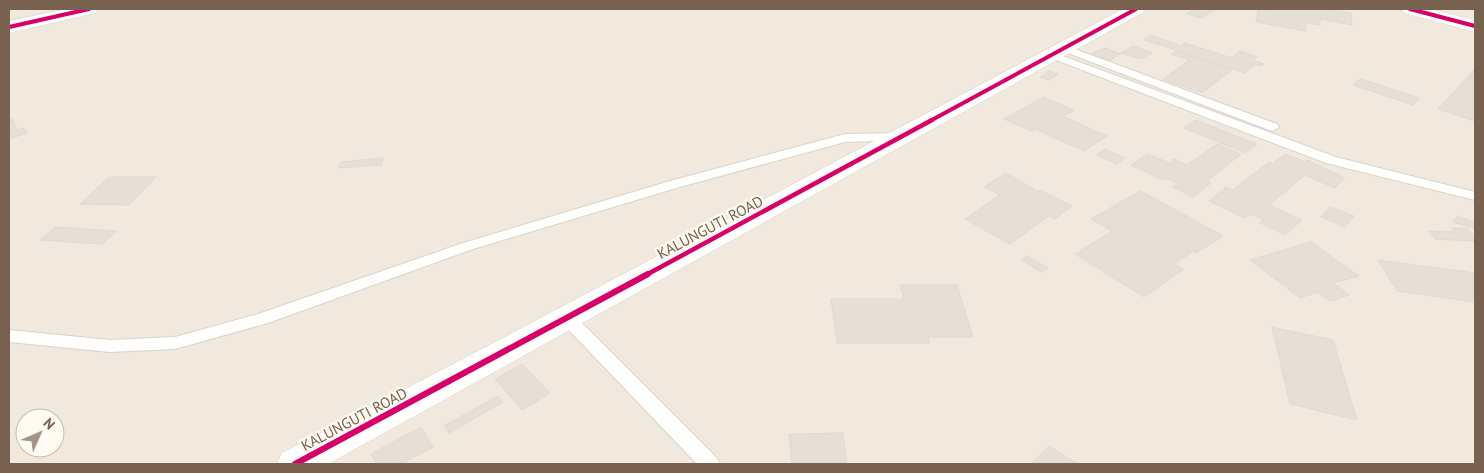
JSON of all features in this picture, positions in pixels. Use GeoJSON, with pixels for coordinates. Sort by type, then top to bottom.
{"type":"FeatureCollection","features":[{"type":"Feature","properties":{"kind":"street"},"geometry":{"type":"LineString","coordinates":[[9,27],[89,9]]}},
{"type":"Feature","properties":{"kind":"street","name":"KALUNGUTI ROAD"},"geometry":{"type":"LineString","coordinates":[[294,464],[568,319],[1136,9]]}},
{"type":"Feature","properties":{"kind":"street"},"geometry":{"type":"LineString","coordinates":[[1410,9],[1475,26]]}},
{"type":"Feature","properties":{"kind":"lane"},"geometry":{"type":"LineString","coordinates":[[1058,52],[1331,160],[1475,196]]}},
{"type":"Feature","properties":{"kind":"lane"},"geometry":{"type":"LineString","coordinates":[[9,336],[110,346],[175,343],[262,319],[468,246],[675,184],[845,138],[901,138]]}},
{"type":"Feature","properties":{"kind":"lane"},"geometry":{"type":"LineString","coordinates":[[568,319],[710,464]]}},
{"type":"Feature","properties":{"kind":"shaded area"},"geometry":{"type":"Polygon","coordinates":[[[9,9],[1475,9],[1475,464],[9,464],[9,9]]]}},
{"type":"Feature","properties":{"kind":"building"},"geometry":{"type":"Polygon","coordinates":[[[1195,9],[1215,10],[1201,18],[1187,14],[1195,9]]]}},
{"type":"Feature","properties":{"kind":"building"},"geometry":{"type":"Polygon","coordinates":[[[1258,9],[1271,11],[1271,9],[1327,9],[1351,13],[1352,25],[1320,19],[1320,25],[1306,23],[1306,31],[1256,22],[1258,9]]]}},
{"type":"Feature","properties":{"kind":"building"},"geometry":{"type":"Polygon","coordinates":[[[1150,35],[1179,45],[1173,49],[1144,40],[1150,35]]]}},
{"type":"Feature","properties":{"kind":"building"},"geometry":{"type":"Polygon","coordinates":[[[1185,43],[1254,65],[1245,73],[1175,50],[1185,43]]]}},
{"type":"Feature","properties":{"kind":"building"},"geometry":{"type":"Polygon","coordinates":[[[1133,46],[1152,53],[1140,59],[1121,53],[1133,46]]]}},
{"type":"Feature","properties":{"kind":"building"},"geometry":{"type":"Polygon","coordinates":[[[1105,48],[1120,54],[1109,61],[1091,54],[1105,48]]]}},
{"type":"Feature","properties":{"kind":"building"},"geometry":{"type":"Polygon","coordinates":[[[1176,51],[1232,70],[1202,93],[1163,79],[1189,60],[1171,54],[1176,51]]]}},
{"type":"Feature","properties":{"kind":"building"},"geometry":{"type":"Polygon","coordinates":[[[1240,51],[1257,57],[1252,60],[1264,64],[1261,66],[1233,57],[1240,51]]]}},
{"type":"Feature","properties":{"kind":"building"},"geometry":{"type":"Polygon","coordinates":[[[1475,69],[1475,121],[1438,109],[1475,69]]]}},
{"type":"Feature","properties":{"kind":"building"},"geometry":{"type":"Polygon","coordinates":[[[1049,71],[1058,74],[1049,80],[1040,77],[1049,71]]]}},
{"type":"Feature","properties":{"kind":"building"},"geometry":{"type":"Polygon","coordinates":[[[1360,79],[1420,98],[1413,105],[1353,85],[1360,79]]]}},
{"type":"Feature","properties":{"kind":"building"},"geometry":{"type":"Polygon","coordinates":[[[1043,97],[1074,110],[1063,116],[1107,136],[1084,151],[1035,129],[1031,131],[1004,119],[1043,97]]]}},
{"type":"Feature","properties":{"kind":"building"},"geometry":{"type":"Polygon","coordinates":[[[13,119],[17,130],[24,128],[27,133],[9,139],[9,121],[13,119]]]}},
{"type":"Feature","properties":{"kind":"building"},"geometry":{"type":"Polygon","coordinates":[[[1196,120],[1257,144],[1245,153],[1184,128],[1196,120]]]}},
{"type":"Feature","properties":{"kind":"building"},"geometry":{"type":"Polygon","coordinates":[[[1217,144],[1241,154],[1207,181],[1211,183],[1193,197],[1172,187],[1177,183],[1166,178],[1163,180],[1131,165],[1148,154],[1169,163],[1174,159],[1187,165],[1217,144]]]}},
{"type":"Feature","properties":{"kind":"building"},"geometry":{"type":"Polygon","coordinates":[[[1105,149],[1125,158],[1117,164],[1097,155],[1105,149]]]}},
{"type":"Feature","properties":{"kind":"building"},"geometry":{"type":"Polygon","coordinates":[[[1285,154],[1305,162],[1307,160],[1345,178],[1335,188],[1274,162],[1285,154]]]}},
{"type":"Feature","properties":{"kind":"building"},"geometry":{"type":"Polygon","coordinates":[[[383,158],[381,165],[339,168],[341,162],[383,158]]]}},
{"type":"Feature","properties":{"kind":"building"},"geometry":{"type":"Polygon","coordinates":[[[1269,162],[1304,176],[1269,205],[1302,220],[1285,235],[1260,223],[1264,220],[1250,214],[1245,218],[1209,201],[1226,187],[1233,190],[1269,162]]]}},
{"type":"Feature","properties":{"kind":"building"},"geometry":{"type":"Polygon","coordinates":[[[1006,173],[1038,192],[1039,190],[1072,206],[1055,219],[1049,216],[1010,244],[965,219],[1000,195],[984,187],[1006,173]]]}},
{"type":"Feature","properties":{"kind":"building"},"geometry":{"type":"Polygon","coordinates":[[[109,177],[156,177],[129,205],[80,204],[109,177]]]}},
{"type":"Feature","properties":{"kind":"building"},"geometry":{"type":"Polygon","coordinates":[[[1141,191],[1223,236],[1196,253],[1113,206],[1141,191]]]}},
{"type":"Feature","properties":{"kind":"building"},"geometry":{"type":"Polygon","coordinates":[[[1112,207],[1192,252],[1174,264],[1184,269],[1144,297],[1075,254],[1112,231],[1091,219],[1112,207]]]}},
{"type":"Feature","properties":{"kind":"building"},"geometry":{"type":"Polygon","coordinates":[[[1330,207],[1354,216],[1345,227],[1321,217],[1330,207]]]}},
{"type":"Feature","properties":{"kind":"building"},"geometry":{"type":"Polygon","coordinates":[[[1458,216],[1475,223],[1475,229],[1453,222],[1458,216]]]}},
{"type":"Feature","properties":{"kind":"building"},"geometry":{"type":"Polygon","coordinates":[[[55,227],[117,231],[102,244],[40,240],[55,227]]]}},
{"type":"Feature","properties":{"kind":"building"},"geometry":{"type":"Polygon","coordinates":[[[1451,228],[1468,229],[1475,237],[1475,241],[1435,239],[1428,231],[1455,232],[1451,228]]]}},
{"type":"Feature","properties":{"kind":"building"},"geometry":{"type":"Polygon","coordinates":[[[1311,242],[1359,276],[1333,283],[1349,295],[1330,301],[1318,292],[1300,298],[1250,260],[1311,242]]]}},
{"type":"Feature","properties":{"kind":"building"},"geometry":{"type":"Polygon","coordinates":[[[1027,256],[1048,268],[1041,272],[1021,260],[1027,256]]]}},
{"type":"Feature","properties":{"kind":"building"},"geometry":{"type":"Polygon","coordinates":[[[1378,260],[1475,273],[1475,302],[1397,291],[1378,260]]]}},
{"type":"Feature","properties":{"kind":"building"},"geometry":{"type":"Polygon","coordinates":[[[900,285],[957,285],[973,337],[928,337],[929,343],[837,343],[831,299],[904,299],[900,285]]]}},
{"type":"Feature","properties":{"kind":"building"},"geometry":{"type":"Polygon","coordinates":[[[1272,327],[1333,340],[1357,420],[1290,404],[1272,327]]]}},
{"type":"Feature","properties":{"kind":"building"},"geometry":{"type":"Polygon","coordinates":[[[522,364],[550,393],[522,410],[495,379],[522,364]]]}},
{"type":"Feature","properties":{"kind":"building"},"geometry":{"type":"Polygon","coordinates":[[[498,396],[503,402],[449,433],[444,426],[498,396]]]}},
{"type":"Feature","properties":{"kind":"building"},"geometry":{"type":"Polygon","coordinates":[[[421,427],[433,447],[401,464],[377,464],[371,454],[421,427]]]}},
{"type":"Feature","properties":{"kind":"building"},"geometry":{"type":"Polygon","coordinates":[[[843,433],[847,463],[792,463],[789,434],[843,433]]]}},
{"type":"Feature","properties":{"kind":"building"},"geometry":{"type":"Polygon","coordinates":[[[1049,446],[1077,464],[1031,464],[1049,446]]]}},
{"type":"Feature","properties":{"kind":"cycle path"},"geometry":{"type":"LineString","coordinates":[[9,27],[89,9]]}},
{"type":"Feature","properties":{"kind":"cycle path"},"geometry":{"type":"LineString","coordinates":[[295,464],[1136,9]]}},
{"type":"Feature","properties":{"kind":"cycle path"},"geometry":{"type":"LineString","coordinates":[[1410,9],[1475,26]]}}]}
